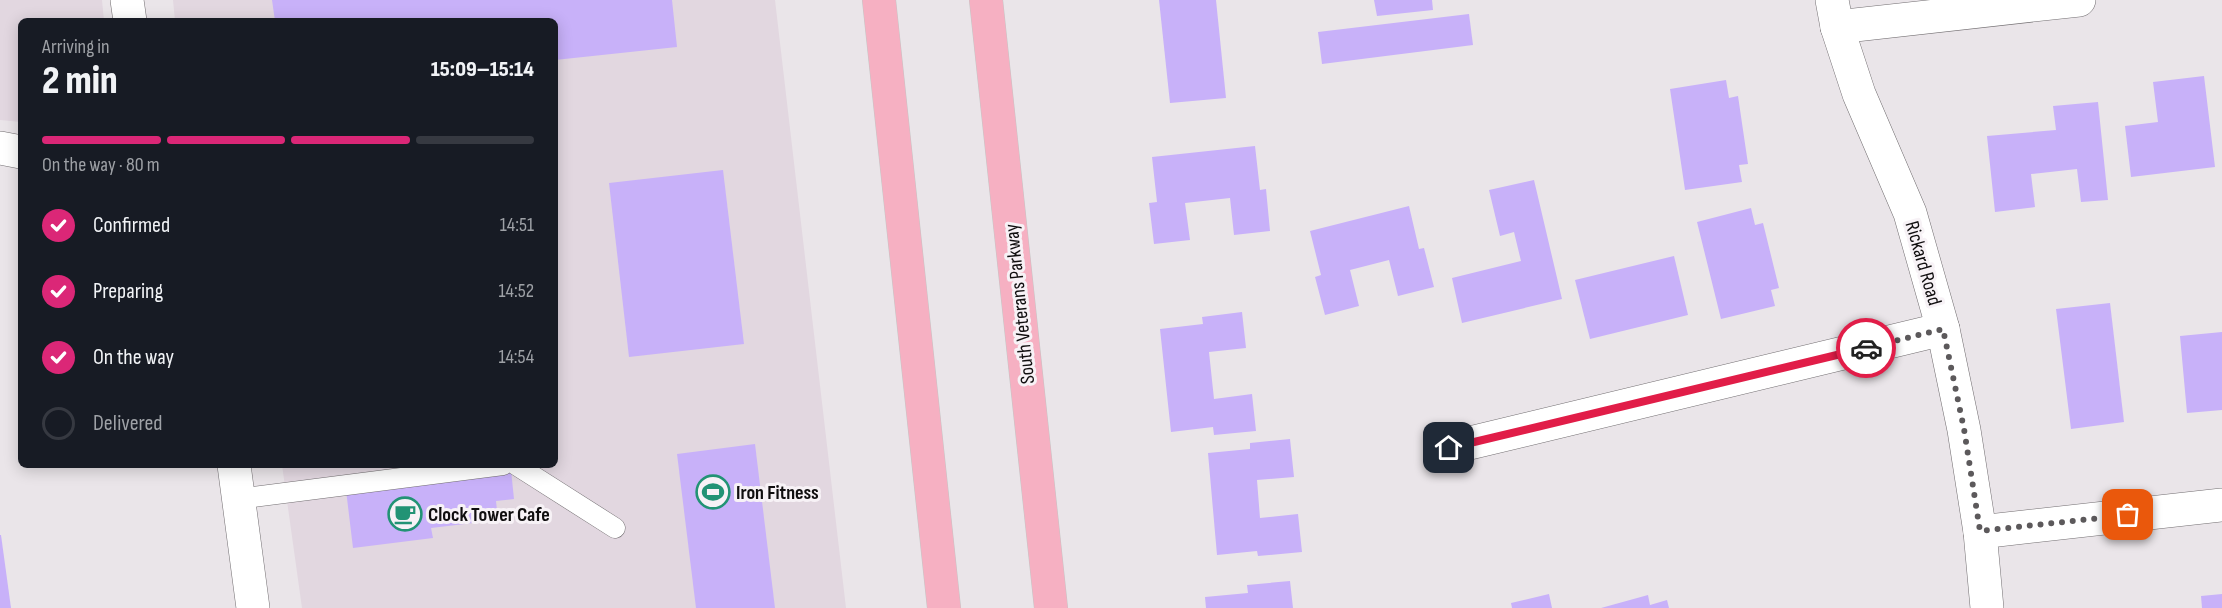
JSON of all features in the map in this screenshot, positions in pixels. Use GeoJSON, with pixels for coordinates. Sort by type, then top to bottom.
{"type":"FeatureCollection","features":[{"type":"Feature","properties":{"kind":"highway"},"geometry":{"type":"LineString","coordinates":[[879,0],[944,608]]}},
{"type":"Feature","properties":{"kind":"highway","name":"South Veterans Parkway"},"geometry":{"type":"LineString","coordinates":[[986,0],[1051,608]]}},
{"type":"Feature","properties":{"kind":"street"},"geometry":{"type":"LineString","coordinates":[[127,0],[130,18]]}},
{"type":"Feature","properties":{"kind":"street"},"geometry":{"type":"LineString","coordinates":[[1835,13],[2079,0]]}},
{"type":"Feature","properties":{"kind":"street","name":"Rickard Road"},"geometry":{"type":"LineString","coordinates":[[1835,13],[1859,94],[1910,213],[1943,329],[1964,429],[1980,531],[1987,608]]}},
{"type":"Feature","properties":{"kind":"street"},"geometry":{"type":"LineString","coordinates":[[0,148],[18,151]]}},
{"type":"Feature","properties":{"kind":"street"},"geometry":{"type":"LineString","coordinates":[[1449,448],[1943,329]]}},
{"type":"Feature","properties":{"kind":"street"},"geometry":{"type":"LineString","coordinates":[[234,468],[253,608]]}},
{"type":"Feature","properties":{"kind":"street"},"geometry":{"type":"LineString","coordinates":[[1980,531],[2222,505]]}},
{"type":"Feature","properties":{"kind":"lane"},"geometry":{"type":"LineString","coordinates":[[238,499],[479,468]]}},
{"type":"Feature","properties":{"kind":"lane"},"geometry":{"type":"LineString","coordinates":[[521,468],[615,528]]}},
{"type":"Feature","properties":{"kind":"shaded area"},"geometry":{"type":"Polygon","coordinates":[[[0,0],[102,0],[104,18],[18,18],[18,122],[0,120],[0,0]]]}},
{"type":"Feature","properties":{"kind":"shaded area"},"geometry":{"type":"Polygon","coordinates":[[[173,0],[775,0],[846,608],[302,608],[282,468],[558,468],[558,18],[175,18],[173,0]]]}},
{"type":"Feature","properties":{"kind":"building"},"geometry":{"type":"Polygon","coordinates":[[[272,0],[672,0],[677,47],[558,60],[558,18],[275,18],[272,0]]]}},
{"type":"Feature","properties":{"kind":"building"},"geometry":{"type":"Polygon","coordinates":[[[1159,0],[1216,0],[1226,98],[1170,103],[1159,0]]]}},
{"type":"Feature","properties":{"kind":"building"},"geometry":{"type":"Polygon","coordinates":[[[1374,0],[1432,0],[1433,10],[1377,16],[1374,0]]]}},
{"type":"Feature","properties":{"kind":"building"},"geometry":{"type":"Polygon","coordinates":[[[1469,14],[1473,45],[1322,64],[1318,32],[1469,14]]]}},
{"type":"Feature","properties":{"kind":"building"},"geometry":{"type":"Polygon","coordinates":[[[2204,76],[2215,167],[2131,177],[2125,126],[2158,122],[2153,82],[2204,76]]]}},
{"type":"Feature","properties":{"kind":"building"},"geometry":{"type":"Polygon","coordinates":[[[1726,80],[1729,98],[1738,96],[1748,164],[1739,165],[1742,182],[1685,190],[1670,89],[1726,80]]]}},
{"type":"Feature","properties":{"kind":"building"},"geometry":{"type":"Polygon","coordinates":[[[2098,102],[2108,200],[2081,202],[2077,169],[2031,174],[2035,207],[1995,212],[1987,136],[2056,130],[2053,106],[2098,102]]]}},
{"type":"Feature","properties":{"kind":"building"},"geometry":{"type":"Polygon","coordinates":[[[1255,146],[1260,190],[1266,189],[1270,231],[1234,235],[1230,198],[1185,203],[1190,240],[1154,244],[1149,203],[1157,202],[1152,157],[1255,146]]]}},
{"type":"Feature","properties":{"kind":"building"},"geometry":{"type":"Polygon","coordinates":[[[723,170],[744,344],[629,357],[609,183],[723,170]]]}},
{"type":"Feature","properties":{"kind":"building"},"geometry":{"type":"Polygon","coordinates":[[[1534,180],[1562,299],[1462,323],[1452,278],[1521,261],[1514,232],[1500,236],[1489,190],[1534,180]]]}},
{"type":"Feature","properties":{"kind":"building"},"geometry":{"type":"Polygon","coordinates":[[[1409,206],[1419,249],[1424,248],[1434,287],[1398,296],[1389,260],[1350,270],[1359,306],[1325,315],[1315,277],[1321,275],[1310,231],[1409,206]]]}},
{"type":"Feature","properties":{"kind":"building"},"geometry":{"type":"Polygon","coordinates":[[[1751,208],[1755,225],[1763,223],[1779,288],[1771,290],[1775,306],[1721,319],[1697,222],[1751,208]]]}},
{"type":"Feature","properties":{"kind":"building"},"geometry":{"type":"Polygon","coordinates":[[[1674,256],[1688,315],[1590,339],[1575,280],[1674,256]]]}},
{"type":"Feature","properties":{"kind":"building"},"geometry":{"type":"Polygon","coordinates":[[[2110,303],[2124,422],[2071,429],[2056,309],[2110,303]]]}},
{"type":"Feature","properties":{"kind":"building"},"geometry":{"type":"Polygon","coordinates":[[[1242,312],[1246,348],[1209,352],[1214,399],[1252,394],[1256,431],[1214,435],[1213,427],[1171,432],[1160,329],[1203,324],[1202,317],[1242,312]]]}},
{"type":"Feature","properties":{"kind":"building"},"geometry":{"type":"Polygon","coordinates":[[[2222,332],[2222,410],[2187,413],[2180,336],[2222,332]]]}},
{"type":"Feature","properties":{"kind":"building"},"geometry":{"type":"Polygon","coordinates":[[[1290,439],[1294,477],[1257,480],[1260,518],[1298,514],[1302,552],[1258,556],[1257,551],[1217,555],[1208,453],[1250,449],[1250,443],[1290,439]]]}},
{"type":"Feature","properties":{"kind":"building"},"geometry":{"type":"Polygon","coordinates":[[[755,444],[775,608],[696,608],[677,454],[755,444]]]}},
{"type":"Feature","properties":{"kind":"building"},"geometry":{"type":"Polygon","coordinates":[[[511,470],[514,499],[496,501],[498,520],[431,528],[433,538],[353,548],[346,490],[511,470]]]}},
{"type":"Feature","properties":{"kind":"building"},"geometry":{"type":"Polygon","coordinates":[[[1,535],[11,608],[0,608],[1,535]]]}},
{"type":"Feature","properties":{"kind":"building"},"geometry":{"type":"Polygon","coordinates":[[[1290,581],[1293,608],[1206,608],[1205,597],[1248,593],[1247,585],[1290,581]]]}},
{"type":"Feature","properties":{"kind":"building"},"geometry":{"type":"Polygon","coordinates":[[[1549,594],[1552,608],[1512,608],[1511,603],[1549,594]]]}},
{"type":"Feature","properties":{"kind":"building"},"geometry":{"type":"Polygon","coordinates":[[[2222,594],[2222,608],[2202,608],[2201,596],[2222,594]]]}},
{"type":"Feature","properties":{"kind":"building"},"geometry":{"type":"Polygon","coordinates":[[[1648,595],[1650,605],[1667,600],[1669,608],[1601,608],[1648,595]]]}},
{"type":"Feature","properties":{"kind":"way so far"},"geometry":{"type":"LineString","coordinates":[[1866,348],[1943,329],[1964,429],[1980,531],[2128,515]]}},
{"type":"Feature","properties":{"kind":"place","name":"Iron Fitness"},"geometry":{"type":"Point","coordinates":[713,492]}},
{"type":"Feature","properties":{"kind":"place","name":"Clock Tower Cafe"},"geometry":{"type":"Point","coordinates":[405,514]}},
{"type":"Feature","properties":{"kind":"route"},"geometry":{"type":"LineString","coordinates":[[1449,448],[1866,348]]}}]}
